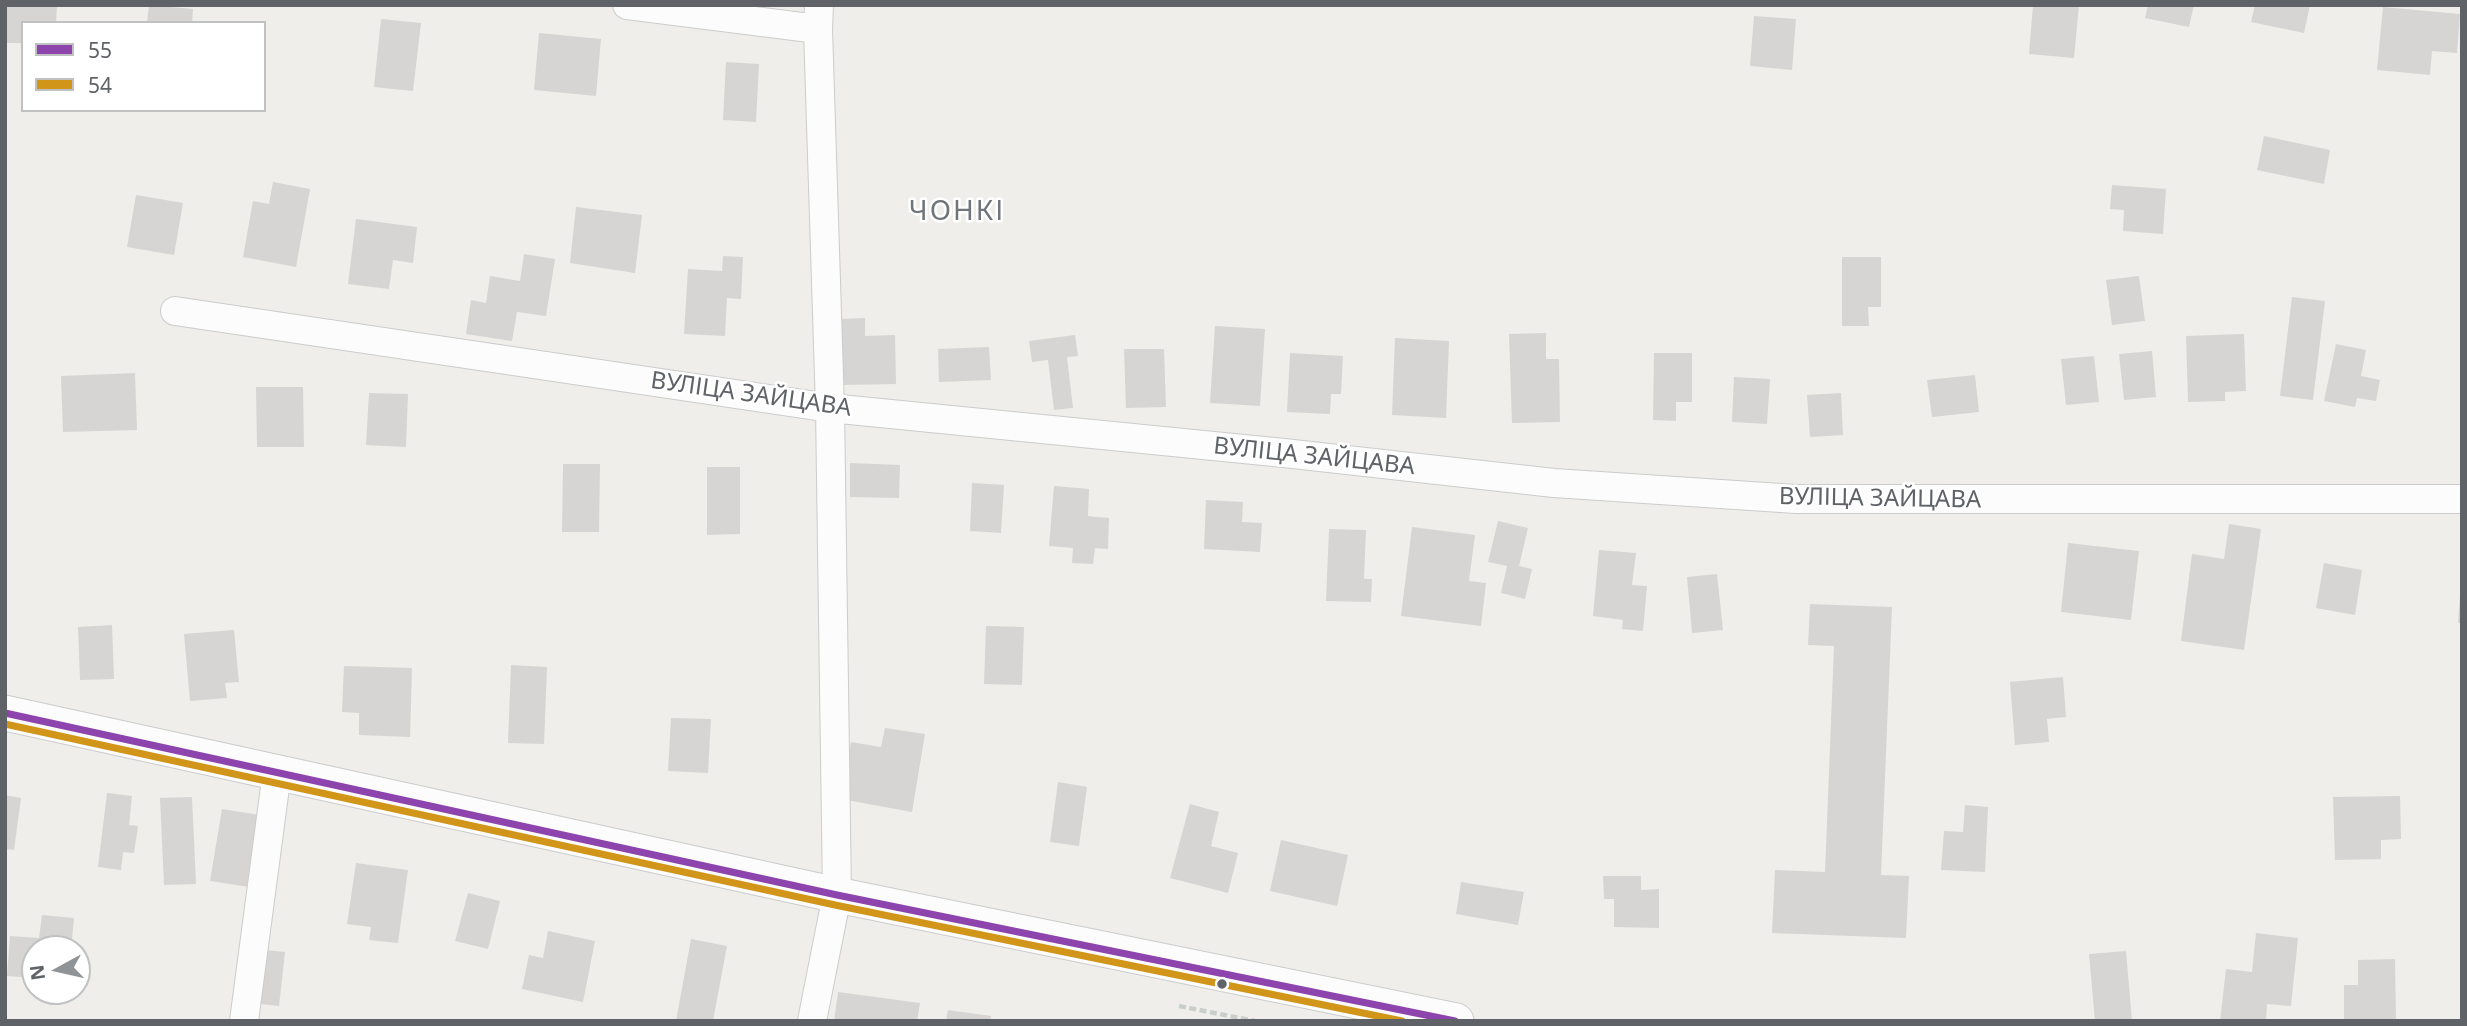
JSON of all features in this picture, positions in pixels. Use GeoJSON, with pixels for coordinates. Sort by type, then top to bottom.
{"type":"FeatureCollection","features":[{"type":"Feature","properties":{"kind":"street"},"geometry":{"type":"LineString","coordinates":[[627,5],[818,17],[830,408],[837,895],[812,1021]]}},
{"type":"Feature","properties":{"kind":"street","name":"ВУЛІЦА ЗАЙЦАВА"},"geometry":{"type":"LineString","coordinates":[[175,311],[830,408],[1554,483],[1796,499],[2462,499]]}},
{"type":"Feature","properties":{"kind":"street"},"geometry":{"type":"LineString","coordinates":[[5,713],[837,895],[1456,1021]]}},
{"type":"Feature","properties":{"kind":"street"},"geometry":{"type":"LineString","coordinates":[[244,1021],[277,772]]}},
{"type":"Feature","properties":{"kind":"path"},"geometry":{"type":"LineString","coordinates":[[1179,1006],[1255,1021]]}},
{"type":"Feature","properties":{"kind":"building"},"geometry":{"type":"Polygon","coordinates":[[[5,5],[57,5],[56,21],[21,21],[21,43],[5,43],[5,5]]]}},
{"type":"Feature","properties":{"kind":"building"},"geometry":{"type":"Polygon","coordinates":[[[149,5],[193,9],[192,21],[147,21],[149,5]]]}},
{"type":"Feature","properties":{"kind":"building"},"geometry":{"type":"Polygon","coordinates":[[[2033,5],[2079,5],[2074,58],[2029,54],[2033,5]]]}},
{"type":"Feature","properties":{"kind":"building"},"geometry":{"type":"Polygon","coordinates":[[[2148,5],[2194,5],[2189,27],[2145,18],[2148,5]]]}},
{"type":"Feature","properties":{"kind":"building"},"geometry":{"type":"Polygon","coordinates":[[[2255,5],[2310,5],[2304,33],[2251,22],[2255,5]]]}},
{"type":"Feature","properties":{"kind":"building"},"geometry":{"type":"Polygon","coordinates":[[[2383,7],[2460,14],[2457,53],[2432,51],[2430,75],[2377,70],[2383,7]]]}},
{"type":"Feature","properties":{"kind":"building"},"geometry":{"type":"Polygon","coordinates":[[[1754,16],[1796,19],[1792,70],[1750,66],[1754,16]]]}},
{"type":"Feature","properties":{"kind":"building"},"geometry":{"type":"Polygon","coordinates":[[[381,19],[421,23],[413,91],[374,87],[381,19]]]}},
{"type":"Feature","properties":{"kind":"building"},"geometry":{"type":"Polygon","coordinates":[[[539,33],[601,39],[596,96],[534,90],[539,33]]]}},
{"type":"Feature","properties":{"kind":"building"},"geometry":{"type":"Polygon","coordinates":[[[726,62],[759,64],[756,122],[723,120],[726,62]]]}},
{"type":"Feature","properties":{"kind":"building"},"geometry":{"type":"Polygon","coordinates":[[[2264,136],[2330,150],[2324,184],[2257,170],[2264,136]]]}},
{"type":"Feature","properties":{"kind":"building"},"geometry":{"type":"Polygon","coordinates":[[[273,182],[310,189],[296,267],[243,257],[253,201],[269,204],[273,182]]]}},
{"type":"Feature","properties":{"kind":"building"},"geometry":{"type":"Polygon","coordinates":[[[2112,185],[2166,189],[2163,234],[2123,231],[2124,210],[2110,209],[2112,185]]]}},
{"type":"Feature","properties":{"kind":"building"},"geometry":{"type":"Polygon","coordinates":[[[136,195],[183,203],[174,255],[127,247],[136,195]]]}},
{"type":"Feature","properties":{"kind":"building"},"geometry":{"type":"Polygon","coordinates":[[[576,207],[642,215],[635,273],[570,263],[576,207]]]}},
{"type":"Feature","properties":{"kind":"building"},"geometry":{"type":"Polygon","coordinates":[[[356,219],[417,227],[413,263],[393,260],[389,289],[348,284],[356,219]]]}},
{"type":"Feature","properties":{"kind":"building"},"geometry":{"type":"Polygon","coordinates":[[[524,254],[555,259],[546,316],[517,312],[512,341],[466,334],[471,300],[486,303],[490,276],[520,281],[524,254]]]}},
{"type":"Feature","properties":{"kind":"building"},"geometry":{"type":"Polygon","coordinates":[[[723,256],[743,257],[741,299],[727,298],[725,336],[684,334],[688,269],[722,271],[723,256]]]}},
{"type":"Feature","properties":{"kind":"building"},"geometry":{"type":"Polygon","coordinates":[[[1842,257],[1881,257],[1881,307],[1868,307],[1869,326],[1842,326],[1842,257]]]}},
{"type":"Feature","properties":{"kind":"building"},"geometry":{"type":"Polygon","coordinates":[[[2139,276],[2145,321],[2112,325],[2106,280],[2139,276]]]}},
{"type":"Feature","properties":{"kind":"building"},"geometry":{"type":"Polygon","coordinates":[[[2292,297],[2325,301],[2313,400],[2280,396],[2292,297]]]}},
{"type":"Feature","properties":{"kind":"building"},"geometry":{"type":"Polygon","coordinates":[[[865,318],[865,336],[895,335],[896,384],[841,385],[840,319],[865,318]]]}},
{"type":"Feature","properties":{"kind":"building"},"geometry":{"type":"Polygon","coordinates":[[[1215,326],[1265,329],[1260,406],[1210,403],[1215,326]]]}},
{"type":"Feature","properties":{"kind":"building"},"geometry":{"type":"Polygon","coordinates":[[[1546,333],[1546,359],[1559,359],[1560,422],[1512,423],[1509,334],[1546,333]]]}},
{"type":"Feature","properties":{"kind":"building"},"geometry":{"type":"Polygon","coordinates":[[[2244,334],[2246,391],[2225,392],[2225,401],[2188,402],[2186,336],[2244,334]]]}},
{"type":"Feature","properties":{"kind":"building"},"geometry":{"type":"Polygon","coordinates":[[[1075,335],[1078,356],[1067,357],[1073,408],[1054,410],[1048,360],[1032,362],[1029,341],[1075,335]]]}},
{"type":"Feature","properties":{"kind":"building"},"geometry":{"type":"Polygon","coordinates":[[[1395,338],[1449,341],[1446,418],[1392,415],[1395,338]]]}},
{"type":"Feature","properties":{"kind":"building"},"geometry":{"type":"Polygon","coordinates":[[[2336,344],[2366,350],[2361,376],[2380,380],[2376,401],[2357,398],[2355,407],[2324,401],[2336,344]]]}},
{"type":"Feature","properties":{"kind":"building"},"geometry":{"type":"Polygon","coordinates":[[[989,347],[991,380],[939,382],[938,349],[989,347]]]}},
{"type":"Feature","properties":{"kind":"building"},"geometry":{"type":"Polygon","coordinates":[[[1124,349],[1164,349],[1166,407],[1126,408],[1124,349]]]}},
{"type":"Feature","properties":{"kind":"building"},"geometry":{"type":"Polygon","coordinates":[[[2152,351],[2156,397],[2124,400],[2119,354],[2152,351]]]}},
{"type":"Feature","properties":{"kind":"building"},"geometry":{"type":"Polygon","coordinates":[[[1290,353],[1343,356],[1341,394],[1331,394],[1330,414],[1287,412],[1290,353]]]}},
{"type":"Feature","properties":{"kind":"building"},"geometry":{"type":"Polygon","coordinates":[[[1654,353],[1692,353],[1692,402],[1676,402],[1676,421],[1653,420],[1654,353]]]}},
{"type":"Feature","properties":{"kind":"building"},"geometry":{"type":"Polygon","coordinates":[[[2094,356],[2099,402],[2066,405],[2061,359],[2094,356]]]}},
{"type":"Feature","properties":{"kind":"building"},"geometry":{"type":"Polygon","coordinates":[[[135,373],[137,430],[63,432],[61,376],[135,373]]]}},
{"type":"Feature","properties":{"kind":"building"},"geometry":{"type":"Polygon","coordinates":[[[1975,375],[1979,412],[1932,417],[1927,380],[1975,375]]]}},
{"type":"Feature","properties":{"kind":"building"},"geometry":{"type":"Polygon","coordinates":[[[1734,377],[1770,379],[1767,424],[1732,422],[1734,377]]]}},
{"type":"Feature","properties":{"kind":"building"},"geometry":{"type":"Polygon","coordinates":[[[256,387],[303,387],[304,447],[257,447],[256,387]]]}},
{"type":"Feature","properties":{"kind":"building"},"geometry":{"type":"Polygon","coordinates":[[[369,393],[408,394],[406,447],[366,445],[369,393]]]}},
{"type":"Feature","properties":{"kind":"building"},"geometry":{"type":"Polygon","coordinates":[[[1841,393],[1843,435],[1810,437],[1807,395],[1841,393]]]}},
{"type":"Feature","properties":{"kind":"building"},"geometry":{"type":"Polygon","coordinates":[[[850,463],[900,465],[899,498],[850,497],[850,463]]]}},
{"type":"Feature","properties":{"kind":"building"},"geometry":{"type":"Polygon","coordinates":[[[563,464],[600,464],[599,532],[562,532],[563,464]]]}},
{"type":"Feature","properties":{"kind":"building"},"geometry":{"type":"Polygon","coordinates":[[[707,467],[740,467],[740,534],[707,535],[707,467]]]}},
{"type":"Feature","properties":{"kind":"building"},"geometry":{"type":"Polygon","coordinates":[[[972,483],[1004,485],[1001,533],[970,531],[972,483]]]}},
{"type":"Feature","properties":{"kind":"building"},"geometry":{"type":"Polygon","coordinates":[[[1054,486],[1089,489],[1088,516],[1109,518],[1108,549],[1095,548],[1093,564],[1072,563],[1073,548],[1049,546],[1054,486]]]}},
{"type":"Feature","properties":{"kind":"building"},"geometry":{"type":"Polygon","coordinates":[[[1206,500],[1243,502],[1242,522],[1262,523],[1260,552],[1204,549],[1206,500]]]}},
{"type":"Feature","properties":{"kind":"building"},"geometry":{"type":"Polygon","coordinates":[[[1498,521],[1528,528],[1519,566],[1532,569],[1525,599],[1501,593],[1507,566],[1488,562],[1498,521]]]}},
{"type":"Feature","properties":{"kind":"building"},"geometry":{"type":"Polygon","coordinates":[[[2229,524],[2261,529],[2244,650],[2181,641],[2192,554],[2224,559],[2229,524]]]}},
{"type":"Feature","properties":{"kind":"building"},"geometry":{"type":"Polygon","coordinates":[[[1412,527],[1475,535],[1469,581],[1486,583],[1481,626],[1401,616],[1412,527]]]}},
{"type":"Feature","properties":{"kind":"building"},"geometry":{"type":"Polygon","coordinates":[[[1329,529],[1366,530],[1364,579],[1372,579],[1371,602],[1326,601],[1329,529]]]}},
{"type":"Feature","properties":{"kind":"building"},"geometry":{"type":"Polygon","coordinates":[[[2068,543],[2139,551],[2131,620],[2061,612],[2068,543]]]}},
{"type":"Feature","properties":{"kind":"building"},"geometry":{"type":"Polygon","coordinates":[[[1599,550],[1636,553],[1632,585],[1647,586],[1643,631],[1622,629],[1623,620],[1593,616],[1599,550]]]}},
{"type":"Feature","properties":{"kind":"building"},"geometry":{"type":"Polygon","coordinates":[[[2324,563],[2362,570],[2355,615],[2316,608],[2324,563]]]}},
{"type":"Feature","properties":{"kind":"building"},"geometry":{"type":"Polygon","coordinates":[[[1717,574],[1723,630],[1692,633],[1687,577],[1717,574]]]}},
{"type":"Feature","properties":{"kind":"building"},"geometry":{"type":"Polygon","coordinates":[[[2460,595],[2462,623],[2458,623],[2460,595]]]}},
{"type":"Feature","properties":{"kind":"building"},"geometry":{"type":"Polygon","coordinates":[[[1810,604],[1892,607],[1881,875],[1909,876],[1906,938],[1772,933],[1775,870],[1825,872],[1834,646],[1808,645],[1810,604]]]}},
{"type":"Feature","properties":{"kind":"building"},"geometry":{"type":"Polygon","coordinates":[[[112,625],[114,679],[80,680],[78,627],[112,625]]]}},
{"type":"Feature","properties":{"kind":"building"},"geometry":{"type":"Polygon","coordinates":[[[986,626],[1024,627],[1022,685],[984,684],[986,626]]]}},
{"type":"Feature","properties":{"kind":"building"},"geometry":{"type":"Polygon","coordinates":[[[234,630],[239,682],[225,683],[227,698],[190,701],[184,634],[234,630]]]}},
{"type":"Feature","properties":{"kind":"building"},"geometry":{"type":"Polygon","coordinates":[[[511,665],[547,667],[544,744],[508,743],[511,665]]]}},
{"type":"Feature","properties":{"kind":"building"},"geometry":{"type":"Polygon","coordinates":[[[344,666],[412,668],[410,737],[359,735],[359,713],[342,712],[344,666]]]}},
{"type":"Feature","properties":{"kind":"building"},"geometry":{"type":"Polygon","coordinates":[[[2063,677],[2066,717],[2047,719],[2049,742],[2015,745],[2010,682],[2063,677]]]}},
{"type":"Feature","properties":{"kind":"building"},"geometry":{"type":"Polygon","coordinates":[[[671,718],[711,719],[708,773],[668,771],[671,718]]]}},
{"type":"Feature","properties":{"kind":"building"},"geometry":{"type":"Polygon","coordinates":[[[885,728],[925,734],[912,812],[841,799],[851,742],[881,747],[885,728]]]}},
{"type":"Feature","properties":{"kind":"building"},"geometry":{"type":"Polygon","coordinates":[[[1058,782],[1087,787],[1079,846],[1050,842],[1058,782]]]}},
{"type":"Feature","properties":{"kind":"building"},"geometry":{"type":"Polygon","coordinates":[[[107,793],[132,796],[129,825],[138,826],[134,853],[123,852],[121,870],[98,867],[107,793]]]}},
{"type":"Feature","properties":{"kind":"building"},"geometry":{"type":"Polygon","coordinates":[[[5,795],[21,798],[14,850],[5,849],[5,795]]]}},
{"type":"Feature","properties":{"kind":"building"},"geometry":{"type":"Polygon","coordinates":[[[2400,796],[2401,839],[2381,840],[2381,859],[2335,860],[2333,797],[2400,796]]]}},
{"type":"Feature","properties":{"kind":"building"},"geometry":{"type":"Polygon","coordinates":[[[192,797],[196,884],[164,885],[160,798],[192,797]]]}},
{"type":"Feature","properties":{"kind":"building"},"geometry":{"type":"Polygon","coordinates":[[[1190,804],[1219,812],[1211,846],[1238,853],[1228,893],[1170,878],[1190,804]]]}},
{"type":"Feature","properties":{"kind":"building"},"geometry":{"type":"Polygon","coordinates":[[[1965,805],[1988,807],[1985,872],[1941,870],[1944,831],[1963,832],[1965,805]]]}},
{"type":"Feature","properties":{"kind":"building"},"geometry":{"type":"Polygon","coordinates":[[[222,809],[260,815],[249,887],[210,881],[222,809]]]}},
{"type":"Feature","properties":{"kind":"building"},"geometry":{"type":"Polygon","coordinates":[[[1281,840],[1348,855],[1337,906],[1270,891],[1281,840]]]}},
{"type":"Feature","properties":{"kind":"building"},"geometry":{"type":"Polygon","coordinates":[[[356,863],[408,870],[398,943],[369,940],[371,927],[347,924],[356,863]]]}},
{"type":"Feature","properties":{"kind":"building"},"geometry":{"type":"Polygon","coordinates":[[[1603,876],[1641,876],[1641,890],[1659,889],[1659,928],[1614,927],[1614,899],[1604,899],[1603,876]]]}},
{"type":"Feature","properties":{"kind":"building"},"geometry":{"type":"Polygon","coordinates":[[[1461,882],[1524,892],[1518,925],[1456,914],[1461,882]]]}},
{"type":"Feature","properties":{"kind":"building"},"geometry":{"type":"Polygon","coordinates":[[[468,893],[500,901],[488,949],[455,941],[468,893]]]}},
{"type":"Feature","properties":{"kind":"building"},"geometry":{"type":"Polygon","coordinates":[[[42,915],[74,918],[72,935],[39,935],[42,915]]]}},
{"type":"Feature","properties":{"kind":"building"},"geometry":{"type":"Polygon","coordinates":[[[548,931],[595,941],[583,1002],[522,989],[529,955],[543,958],[548,931]]]}},
{"type":"Feature","properties":{"kind":"building"},"geometry":{"type":"Polygon","coordinates":[[[2256,933],[2298,938],[2291,1006],[2267,1004],[2266,1021],[2220,1021],[2226,969],[2252,972],[2256,933]]]}},
{"type":"Feature","properties":{"kind":"building"},"geometry":{"type":"Polygon","coordinates":[[[10,936],[21,937],[21,977],[7,976],[10,936]]]}},
{"type":"Feature","properties":{"kind":"building"},"geometry":{"type":"Polygon","coordinates":[[[691,939],[727,946],[713,1021],[676,1021],[691,939]]]}},
{"type":"Feature","properties":{"kind":"building"},"geometry":{"type":"Polygon","coordinates":[[[256,949],[285,952],[279,1006],[250,1003],[256,949]]]}},
{"type":"Feature","properties":{"kind":"building"},"geometry":{"type":"Polygon","coordinates":[[[2126,951],[2132,1021],[2095,1021],[2089,954],[2126,951]]]}},
{"type":"Feature","properties":{"kind":"building"},"geometry":{"type":"Polygon","coordinates":[[[2395,959],[2396,1021],[2344,1021],[2344,985],[2358,985],[2358,960],[2395,959]]]}},
{"type":"Feature","properties":{"kind":"building"},"geometry":{"type":"Polygon","coordinates":[[[838,992],[920,1003],[917,1021],[834,1021],[838,992]]]}},
{"type":"Feature","properties":{"kind":"building"},"geometry":{"type":"Polygon","coordinates":[[[948,1010],[991,1016],[990,1021],[946,1021],[948,1010]]]}},
{"type":"Feature","properties":{"kind":"transit line","name":"55"},"geometry":{"type":"LineString","coordinates":[[5,713],[837,895],[1455,1021]]}},
{"type":"Feature","properties":{"kind":"transit line","name":"54"},"geometry":{"type":"LineString","coordinates":[[5,724],[835,905],[1402,1021]]}},
{"type":"Feature","properties":{"kind":"district","name":"ЧОНКІ"},"geometry":{"type":"Point","coordinates":[957,212]}}]}
